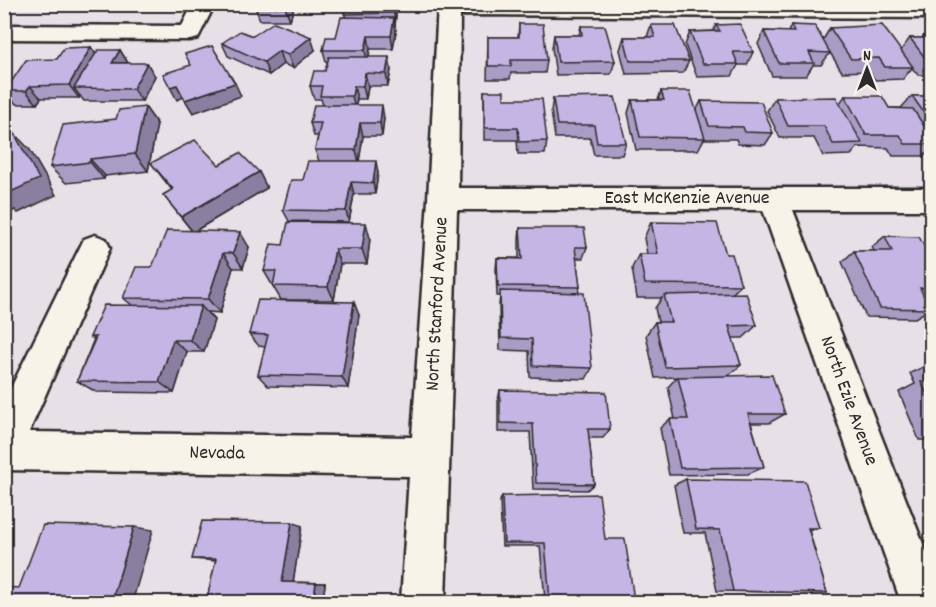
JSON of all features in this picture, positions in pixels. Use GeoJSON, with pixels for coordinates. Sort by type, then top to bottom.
{"type":"FeatureCollection","features":[{"type":"Feature","properties":{"kind":"street"},"geometry":{"type":"LineString","coordinates":[[4,32],[190,33],[204,4]]}},
{"type":"Feature","properties":{"kind":"street"},"geometry":{"type":"LineString","coordinates":[[449,6],[932,11]]}},
{"type":"Feature","properties":{"kind":"street","name":"North Stanford Avenue"},"geometry":{"type":"LineString","coordinates":[[423,603],[443,199],[449,6]]}},
{"type":"Feature","properties":{"kind":"street","name":"East McKenzie Avenue"},"geometry":{"type":"LineString","coordinates":[[443,199],[932,199]]}},
{"type":"Feature","properties":{"kind":"street","name":"North Ezie Avenue"},"geometry":{"type":"LineString","coordinates":[[774,199],[919,561],[923,603]]}},
{"type":"Feature","properties":{"kind":"street"},"geometry":{"type":"LineString","coordinates":[[4,444],[95,248]]}},
{"type":"Feature","properties":{"kind":"street","name":"Nevada"},"geometry":{"type":"LineString","coordinates":[[4,451],[430,457]]}},
{"type":"Feature","properties":{"kind":"building"},"geometry":{"type":"Polygon","coordinates":[[[256,4],[286,4],[285,7],[255,7],[256,4]]]}},
{"type":"Feature","properties":{"kind":"building"},"geometry":{"type":"Polygon","coordinates":[[[346,4],[395,4],[394,13],[344,14],[346,4]]]}},
{"type":"Feature","properties":{"kind":"building"},"geometry":{"type":"Polygon","coordinates":[[[341,17],[394,18],[391,36],[368,36],[365,50],[323,50],[326,37],[336,37],[341,17]]]}},
{"type":"Feature","properties":{"kind":"building"},"geometry":{"type":"Polygon","coordinates":[[[274,22],[311,37],[288,55],[279,51],[264,62],[222,43],[240,31],[253,36],[274,22]]]}},
{"type":"Feature","properties":{"kind":"building"},"geometry":{"type":"Polygon","coordinates":[[[519,24],[543,24],[547,60],[511,60],[511,66],[488,66],[488,37],[519,37],[519,24]]]}},
{"type":"Feature","properties":{"kind":"building"},"geometry":{"type":"Polygon","coordinates":[[[740,24],[753,52],[733,52],[738,64],[703,64],[690,32],[720,31],[716,25],[740,24]]]}},
{"type":"Feature","properties":{"kind":"building"},"geometry":{"type":"Polygon","coordinates":[[[651,25],[675,25],[689,61],[630,61],[624,37],[655,37],[651,25]]]}},
{"type":"Feature","properties":{"kind":"building"},"geometry":{"type":"Polygon","coordinates":[[[791,25],[815,26],[830,53],[809,52],[814,63],[779,63],[764,31],[794,32],[791,25]]]}},
{"type":"Feature","properties":{"kind":"building"},"geometry":{"type":"Polygon","coordinates":[[[882,25],[913,67],[885,67],[879,58],[851,59],[830,28],[882,25]]]}},
{"type":"Feature","properties":{"kind":"building"},"geometry":{"type":"Polygon","coordinates":[[[581,26],[605,26],[615,61],[558,62],[554,35],[582,35],[581,26]]]}},
{"type":"Feature","properties":{"kind":"building"},"geometry":{"type":"Polygon","coordinates":[[[910,38],[932,38],[932,63],[929,63],[910,38]]]}},
{"type":"Feature","properties":{"kind":"building"},"geometry":{"type":"Polygon","coordinates":[[[212,46],[235,83],[185,100],[177,85],[170,87],[163,74],[191,65],[185,54],[212,46]]]}},
{"type":"Feature","properties":{"kind":"building"},"geometry":{"type":"Polygon","coordinates":[[[91,47],[69,85],[30,86],[26,91],[5,91],[26,60],[57,59],[64,48],[91,47]]]}},
{"type":"Feature","properties":{"kind":"building"},"geometry":{"type":"Polygon","coordinates":[[[98,50],[120,50],[112,63],[147,63],[133,89],[74,88],[98,50]]]}},
{"type":"Feature","properties":{"kind":"building"},"geometry":{"type":"Polygon","coordinates":[[[329,57],[389,57],[386,74],[365,73],[363,86],[354,86],[352,96],[320,96],[322,86],[310,86],[314,71],[325,71],[329,57]]]}},
{"type":"Feature","properties":{"kind":"building"},"geometry":{"type":"Polygon","coordinates":[[[484,91],[504,91],[504,99],[542,99],[547,141],[519,142],[518,128],[485,128],[484,91]]]}},
{"type":"Feature","properties":{"kind":"building"},"geometry":{"type":"Polygon","coordinates":[[[661,91],[690,91],[705,138],[640,137],[632,100],[664,100],[661,91]]]}},
{"type":"Feature","properties":{"kind":"building"},"geometry":{"type":"Polygon","coordinates":[[[845,96],[882,96],[889,108],[913,109],[932,138],[932,144],[905,144],[900,135],[866,135],[845,96]]]}},
{"type":"Feature","properties":{"kind":"building"},"geometry":{"type":"Polygon","coordinates":[[[912,96],[932,96],[932,124],[912,96]]]}},
{"type":"Feature","properties":{"kind":"building"},"geometry":{"type":"Polygon","coordinates":[[[615,97],[626,143],[597,143],[594,125],[557,125],[553,98],[615,97]]]}},
{"type":"Feature","properties":{"kind":"building"},"geometry":{"type":"Polygon","coordinates":[[[836,97],[862,143],[833,144],[824,126],[788,126],[775,98],[836,97]]]}},
{"type":"Feature","properties":{"kind":"building"},"geometry":{"type":"Polygon","coordinates":[[[701,101],[761,102],[773,133],[745,132],[743,127],[709,126],[701,101]]]}},
{"type":"Feature","properties":{"kind":"building"},"geometry":{"type":"Polygon","coordinates":[[[314,105],[382,105],[380,123],[360,123],[356,150],[315,150],[321,123],[310,123],[314,105]]]}},
{"type":"Feature","properties":{"kind":"building"},"geometry":{"type":"Polygon","coordinates":[[[145,107],[135,154],[90,159],[90,162],[50,167],[63,125],[116,119],[119,110],[145,107]]]}},
{"type":"Feature","properties":{"kind":"building"},"geometry":{"type":"Polygon","coordinates":[[[14,133],[39,179],[4,195],[4,137],[14,133]]]}},
{"type":"Feature","properties":{"kind":"building"},"geometry":{"type":"Polygon","coordinates":[[[195,140],[219,165],[240,153],[259,172],[181,217],[163,195],[173,189],[151,163],[195,140]]]}},
{"type":"Feature","properties":{"kind":"building"},"geometry":{"type":"Polygon","coordinates":[[[308,161],[376,161],[373,183],[351,182],[346,211],[283,210],[291,180],[303,180],[308,161]]]}},
{"type":"Feature","properties":{"kind":"building"},"geometry":{"type":"Polygon","coordinates":[[[288,222],[366,223],[362,249],[335,249],[328,287],[273,286],[276,271],[264,271],[271,244],[283,245],[288,222]]]}},
{"type":"Feature","properties":{"kind":"building"},"geometry":{"type":"Polygon","coordinates":[[[651,222],[717,223],[726,254],[732,254],[741,285],[645,284],[639,254],[658,254],[651,222]]]}},
{"type":"Feature","properties":{"kind":"building"},"geometry":{"type":"Polygon","coordinates":[[[520,228],[584,228],[587,247],[575,247],[580,287],[498,286],[497,258],[522,259],[520,228]]]}},
{"type":"Feature","properties":{"kind":"building"},"geometry":{"type":"Polygon","coordinates":[[[167,230],[240,232],[233,253],[223,253],[208,299],[123,298],[136,267],[152,267],[167,230]]]}},
{"type":"Feature","properties":{"kind":"building"},"geometry":{"type":"Polygon","coordinates":[[[885,236],[919,237],[932,260],[932,288],[920,288],[930,309],[880,308],[854,251],[892,251],[885,236]]]}},
{"type":"Feature","properties":{"kind":"building"},"geometry":{"type":"Polygon","coordinates":[[[500,291],[584,293],[592,368],[533,366],[532,339],[501,338],[500,291]]]}},
{"type":"Feature","properties":{"kind":"building"},"geometry":{"type":"Polygon","coordinates":[[[746,293],[757,325],[729,326],[741,365],[665,367],[655,322],[671,322],[664,295],[746,293]]]}},
{"type":"Feature","properties":{"kind":"building"},"geometry":{"type":"Polygon","coordinates":[[[258,300],[354,302],[342,377],[258,375],[268,335],[249,334],[258,300]]]}},
{"type":"Feature","properties":{"kind":"building"},"geometry":{"type":"Polygon","coordinates":[[[104,305],[201,306],[190,340],[173,340],[159,382],[77,381],[96,337],[90,337],[104,305]]]}},
{"type":"Feature","properties":{"kind":"building"},"geometry":{"type":"Polygon","coordinates":[[[772,375],[785,414],[748,414],[764,467],[680,468],[670,419],[688,419],[678,377],[772,375]]]}},
{"type":"Feature","properties":{"kind":"building"},"geometry":{"type":"Polygon","coordinates":[[[921,382],[932,382],[932,404],[921,382]]]}},
{"type":"Feature","properties":{"kind":"building"},"geometry":{"type":"Polygon","coordinates":[[[500,390],[606,392],[610,429],[588,429],[594,484],[536,483],[533,424],[500,423],[500,390]]]}},
{"type":"Feature","properties":{"kind":"building"},"geometry":{"type":"Polygon","coordinates":[[[686,479],[805,481],[819,528],[808,528],[827,593],[733,591],[720,530],[696,529],[686,479]]]}},
{"type":"Feature","properties":{"kind":"building"},"geometry":{"type":"Polygon","coordinates":[[[599,494],[605,539],[625,539],[634,600],[550,600],[545,543],[504,543],[502,496],[599,494]]]}},
{"type":"Feature","properties":{"kind":"building"},"geometry":{"type":"Polygon","coordinates":[[[202,521],[292,522],[282,582],[316,583],[313,603],[206,603],[216,559],[192,559],[202,521]]]}},
{"type":"Feature","properties":{"kind":"building"},"geometry":{"type":"Polygon","coordinates":[[[43,525],[134,527],[111,603],[4,603],[4,587],[19,588],[43,525]]]}}]}
